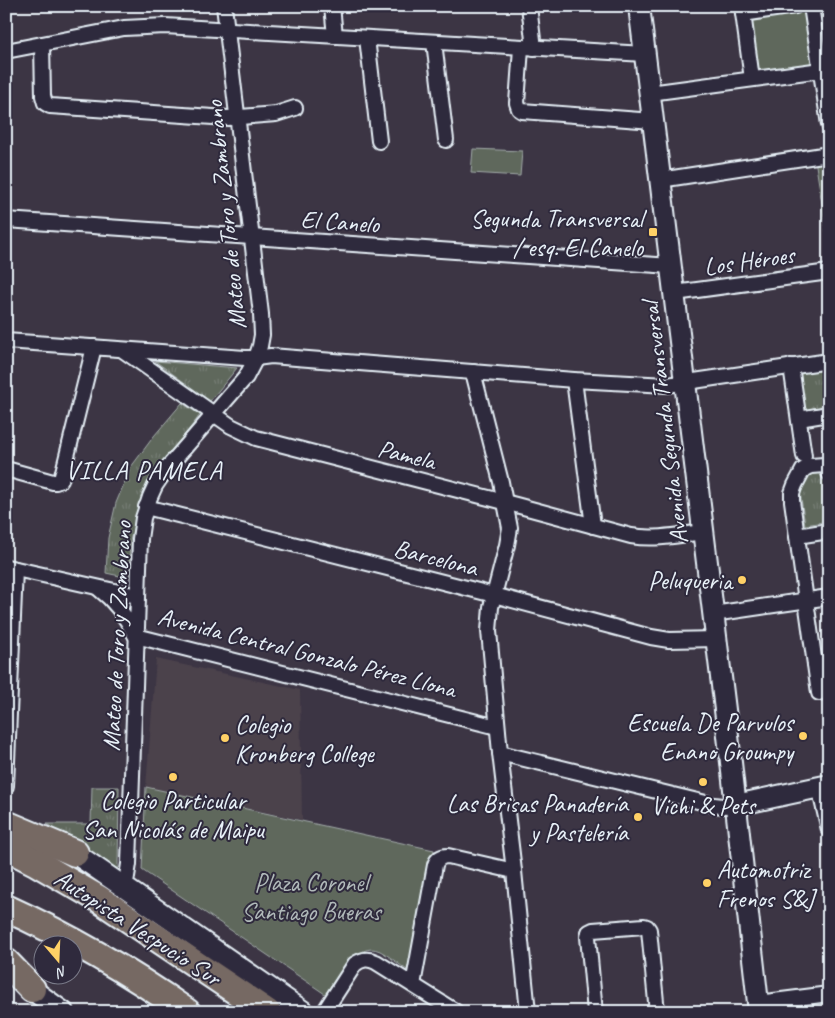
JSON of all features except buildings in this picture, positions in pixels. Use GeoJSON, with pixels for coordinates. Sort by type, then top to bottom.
{"type":"FeatureCollection","features":[{"type":"Feature","properties":{"kind":"highway"},"geometry":{"type":"LineString","coordinates":[[6,824],[74,853]]}},
{"type":"Feature","properties":{"kind":"highway","name":"Autopista Vespucio Sur"},"geometry":{"type":"LineString","coordinates":[[6,847],[99,899],[267,1012]]}},
{"type":"Feature","properties":{"kind":"highway","name":"Autopista Vespucio Sur"},"geometry":{"type":"LineString","coordinates":[[6,908],[108,960],[187,1012]]}},
{"type":"Feature","properties":{"kind":"highway"},"geometry":{"type":"LineString","coordinates":[[6,962],[32,989]]}},
{"type":"Feature","properties":{"kind":"main road","name":"Avenida Segunda Transversal"},"geometry":{"type":"LineString","coordinates":[[639,6],[717,639],[758,1007]]}},
{"type":"Feature","properties":{"kind":"main road"},"geometry":{"type":"LineString","coordinates":[[736,805],[824,786]]}},
{"type":"Feature","properties":{"kind":"main road"},"geometry":{"type":"LineString","coordinates":[[6,810],[74,853],[304,1012]]}},
{"type":"Feature","properties":{"kind":"main road"},"geometry":{"type":"LineString","coordinates":[[6,971],[59,1011]]}},
{"type":"Feature","properties":{"kind":"street","name":"Mateo de Toro y Zambrano"},"geometry":{"type":"LineString","coordinates":[[125,889],[129,864],[136,636],[140,539],[143,518],[155,486],[168,466],[246,377],[260,346],[262,325],[224,6]]}},
{"type":"Feature","properties":{"kind":"street"},"geometry":{"type":"LineString","coordinates":[[332,6],[335,36]]}},
{"type":"Feature","properties":{"kind":"street"},"geometry":{"type":"LineString","coordinates":[[529,6],[527,48],[517,103],[522,111],[653,122]]}},
{"type":"Feature","properties":{"kind":"street"},"geometry":{"type":"LineString","coordinates":[[752,79],[743,10],[795,6]]}},
{"type":"Feature","properties":{"kind":"street"},"geometry":{"type":"LineString","coordinates":[[811,6],[829,125]]}},
{"type":"Feature","properties":{"kind":"street"},"geometry":{"type":"LineString","coordinates":[[6,51],[114,30],[165,26],[645,54]]}},
{"type":"Feature","properties":{"kind":"street"},"geometry":{"type":"LineString","coordinates":[[367,38],[379,142]]}},
{"type":"Feature","properties":{"kind":"street"},"geometry":{"type":"LineString","coordinates":[[434,42],[446,140]]}},
{"type":"Feature","properties":{"kind":"street"},"geometry":{"type":"LineString","coordinates":[[42,44],[43,96],[45,103],[50,106],[238,118],[276,114],[295,108]]}},
{"type":"Feature","properties":{"kind":"street"},"geometry":{"type":"LineString","coordinates":[[650,93],[820,70]]}},
{"type":"Feature","properties":{"kind":"street"},"geometry":{"type":"LineString","coordinates":[[660,180],[829,154]]}},
{"type":"Feature","properties":{"kind":"street","name":"El Canelo"},"geometry":{"type":"LineString","coordinates":[[6,220],[671,266]]}},
{"type":"Feature","properties":{"kind":"street","name":"Los Héroes"},"geometry":{"type":"LineString","coordinates":[[674,293],[829,272]]}},
{"type":"Feature","properties":{"kind":"street","name":"Pamela"},"geometry":{"type":"LineString","coordinates":[[6,341],[256,358],[271,356],[574,380],[667,385],[829,361]]}},
{"type":"Feature","properties":{"kind":"street"},"geometry":{"type":"LineString","coordinates":[[6,470],[53,482],[59,482],[62,478],[94,347]]}},
{"type":"Feature","properties":{"kind":"street","name":"Pamela"},"geometry":{"type":"LineString","coordinates":[[123,350],[214,415],[239,431],[256,438],[631,536],[661,538],[703,532]]}},
{"type":"Feature","properties":{"kind":"street"},"geometry":{"type":"LineString","coordinates":[[791,366],[804,456]]}},
{"type":"Feature","properties":{"kind":"street"},"geometry":{"type":"LineString","coordinates":[[473,372],[506,502],[509,522],[509,536],[494,595],[489,620],[489,631],[497,727],[528,1012]]}},
{"type":"Feature","properties":{"kind":"street"},"geometry":{"type":"LineString","coordinates":[[574,380],[593,526]]}},
{"type":"Feature","properties":{"kind":"street"},"geometry":{"type":"LineString","coordinates":[[799,419],[829,414]]}},
{"type":"Feature","properties":{"kind":"street"},"geometry":{"type":"LineString","coordinates":[[818,693],[792,493],[803,470],[808,467],[824,466],[829,473]]}},
{"type":"Feature","properties":{"kind":"street","name":"Barcelona"},"geometry":{"type":"LineString","coordinates":[[146,507],[494,595],[651,637],[669,640],[717,639]]}},
{"type":"Feature","properties":{"kind":"street"},"geometry":{"type":"LineString","coordinates":[[797,536],[829,531]]}},
{"type":"Feature","properties":{"kind":"street"},"geometry":{"type":"LineString","coordinates":[[6,786],[11,568]]}},
{"type":"Feature","properties":{"kind":"street","name":"Avenida Central Gonzalo Pérez Llona"},"geometry":{"type":"LineString","coordinates":[[11,568],[138,596]]}},
{"type":"Feature","properties":{"kind":"street","name":"Avenida Central Gonzalo Pérez Llona"},"geometry":{"type":"LineString","coordinates":[[97,587],[120,608],[136,636],[497,727]]}},
{"type":"Feature","properties":{"kind":"street"},"geometry":{"type":"LineString","coordinates":[[714,614],[829,597]]}},
{"type":"Feature","properties":{"kind":"street"},"geometry":{"type":"LineString","coordinates":[[814,664],[829,661]]}},
{"type":"Feature","properties":{"kind":"street"},"geometry":{"type":"LineString","coordinates":[[500,752],[714,805],[736,805]]}},
{"type":"Feature","properties":{"kind":"street"},"geometry":{"type":"LineString","coordinates":[[824,786],[829,830]]}},
{"type":"Feature","properties":{"kind":"street"},"geometry":{"type":"LineString","coordinates":[[413,986],[435,865],[438,859],[444,856],[451,856],[514,871]]}},
{"type":"Feature","properties":{"kind":"street"},"geometry":{"type":"LineString","coordinates":[[595,1012],[589,932],[593,930],[644,926],[649,930],[657,1012]]}},
{"type":"Feature","properties":{"kind":"street"},"geometry":{"type":"LineString","coordinates":[[324,1012],[355,964],[364,960],[376,962],[456,1012]]}},
{"type":"Feature","properties":{"kind":"street"},"geometry":{"type":"LineString","coordinates":[[758,1007],[829,994]]}},
{"type":"Feature","properties":{"kind":"shaded area","name":"Colegio Kronberg College"},"geometry":{"type":"Polygon","coordinates":[[[156,659],[300,690],[302,820],[146,787],[156,659]]]}},
{"type":"Feature","properties":{"kind":"green space"},"geometry":{"type":"Polygon","coordinates":[[[808,10],[816,64],[759,73],[751,18],[808,10]]]}},
{"type":"Feature","properties":{"kind":"green space"},"geometry":{"type":"Polygon","coordinates":[[[473,149],[522,151],[520,176],[471,173],[473,149]]]}},
{"type":"Feature","properties":{"kind":"green space"},"geometry":{"type":"Polygon","coordinates":[[[829,158],[829,249],[815,159],[829,158]]]}},
{"type":"Feature","properties":{"kind":"green space"},"geometry":{"type":"Polygon","coordinates":[[[155,361],[237,368],[210,401],[155,361]]]}},
{"type":"Feature","properties":{"kind":"green space"},"geometry":{"type":"Polygon","coordinates":[[[829,365],[829,409],[804,414],[797,370],[829,365]]]}},
{"type":"Feature","properties":{"kind":"green space"},"geometry":{"type":"Polygon","coordinates":[[[182,403],[200,415],[153,477],[138,509],[130,541],[129,578],[106,573],[108,538],[116,503],[131,467],[182,403]]]}},
{"type":"Feature","properties":{"kind":"green space"},"geometry":{"type":"Polygon","coordinates":[[[824,468],[829,499],[829,521],[805,525],[799,485],[808,471],[824,468]]]}},
{"type":"Feature","properties":{"kind":"green space"},"geometry":{"type":"Polygon","coordinates":[[[92,787],[119,787],[118,868],[111,871],[47,824],[91,824],[92,787]]]}},
{"type":"Feature","properties":{"kind":"green space","name":"Plaza Coronel Santiago Bueras"},"geometry":{"type":"Polygon","coordinates":[[[146,787],[434,850],[413,974],[384,953],[371,949],[355,956],[341,971],[325,994],[142,870],[146,787]]]}},
{"type":"Feature","properties":{"kind":"place","name":"Segunda Transversal / esq. El Canelo"},"geometry":{"type":"Point","coordinates":[653,232]}},
{"type":"Feature","properties":{"kind":"place","name":"Peluqueria"},"geometry":{"type":"Point","coordinates":[742,580]}},
{"type":"Feature","properties":{"kind":"place","name":"Escuela De Parvulos Enano Groumpy"},"geometry":{"type":"Point","coordinates":[803,736]}},
{"type":"Feature","properties":{"kind":"place","name":"Colegio Kronberg College"},"geometry":{"type":"Point","coordinates":[225,738]}},
{"type":"Feature","properties":{"kind":"place","name":"Colegio Particular San Nicolás de Maipu"},"geometry":{"type":"Point","coordinates":[173,777]}},
{"type":"Feature","properties":{"kind":"place","name":"Vichi & Pets"},"geometry":{"type":"Point","coordinates":[703,782]}},
{"type":"Feature","properties":{"kind":"place","name":"Las Brisas Panadería y Pastelería"},"geometry":{"type":"Point","coordinates":[638,817]}},
{"type":"Feature","properties":{"kind":"place","name":"Automotriz Frenos S&J"},"geometry":{"type":"Point","coordinates":[707,883]}},
{"type":"Feature","properties":{"kind":"district","name":"VILLA PAMELA"},"geometry":{"type":"Point","coordinates":[144,470]}}]}
